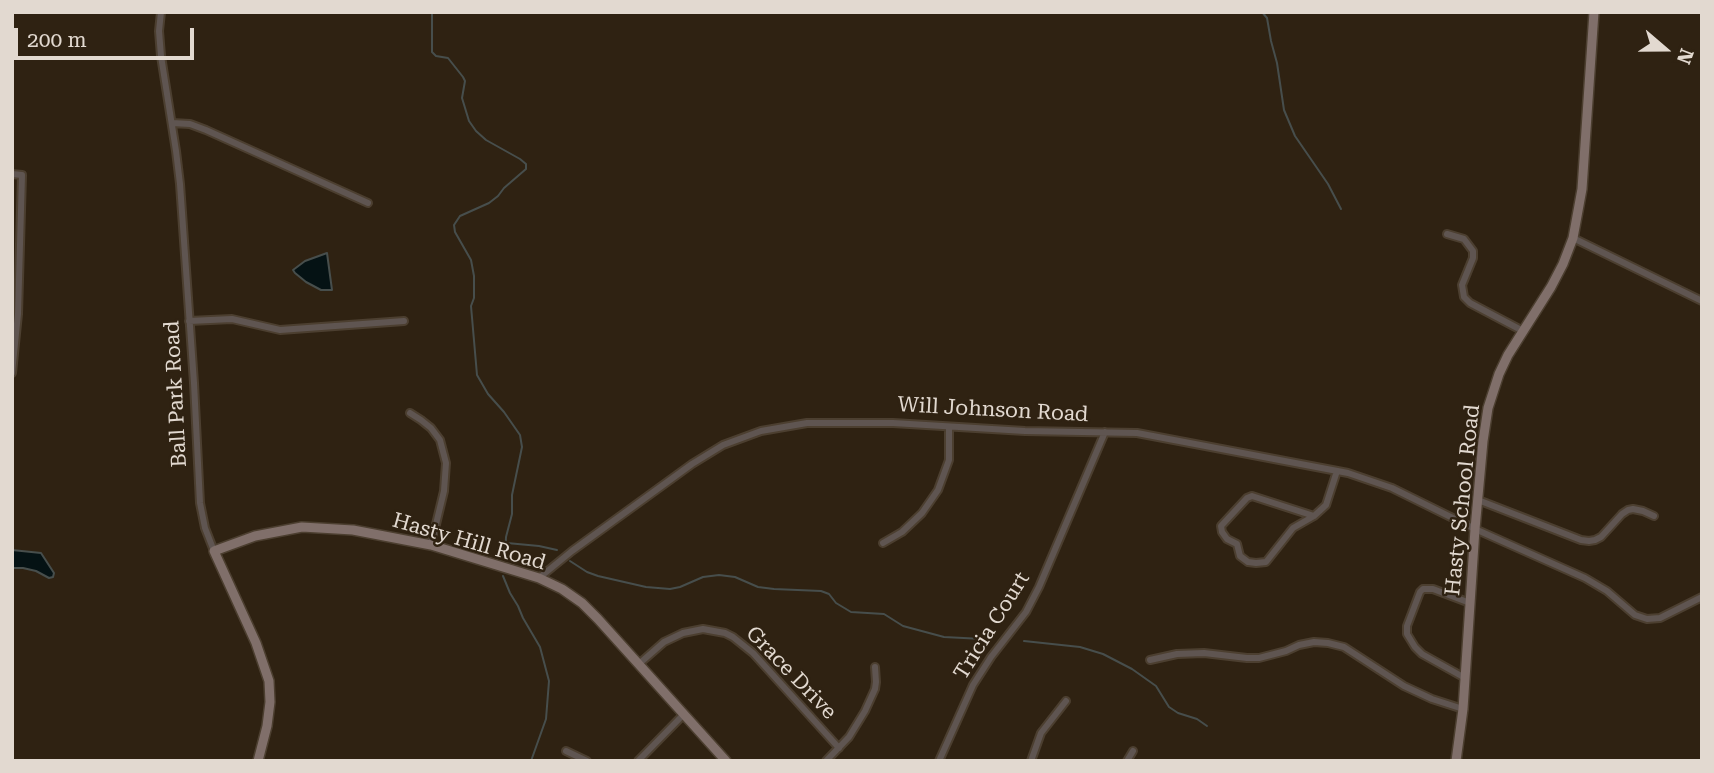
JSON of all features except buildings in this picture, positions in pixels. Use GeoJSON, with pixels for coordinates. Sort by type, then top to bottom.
{"type":"FeatureCollection","features":[{"type":"Feature","properties":{"kind":"street","name":"Ball Park Road"},"geometry":{"type":"LineString","coordinates":[[161,12],[161,56],[180,184],[200,503],[205,528],[256,643],[269,681],[267,726],[258,761]]}},
{"type":"Feature","properties":{"kind":"street","name":"Hasty School Road"},"geometry":{"type":"LineString","coordinates":[[1456,761],[1463,709],[1475,529],[1488,408],[1499,374],[1551,287],[1573,238],[1582,189],[1594,12]]}},
{"type":"Feature","properties":{"kind":"street"},"geometry":{"type":"LineString","coordinates":[[172,123],[190,124],[206,130],[368,203]]}},
{"type":"Feature","properties":{"kind":"street"},"geometry":{"type":"LineString","coordinates":[[12,174],[22,175],[18,314],[12,373]]}},
{"type":"Feature","properties":{"kind":"street"},"geometry":{"type":"LineString","coordinates":[[1447,234],[1464,239],[1473,251],[1473,258],[1462,285],[1464,296],[1470,303],[1523,331]]}},
{"type":"Feature","properties":{"kind":"street"},"geometry":{"type":"LineString","coordinates":[[1573,238],[1702,301]]}},
{"type":"Feature","properties":{"kind":"street"},"geometry":{"type":"LineString","coordinates":[[189,321],[232,319],[280,330],[404,321]]}},
{"type":"Feature","properties":{"kind":"street"},"geometry":{"type":"LineString","coordinates":[[410,413],[430,428],[440,440],[446,463],[444,491],[430,545]]}},
{"type":"Feature","properties":{"kind":"street","name":"Will Johnson Road"},"geometry":{"type":"LineString","coordinates":[[539,578],[707,453],[723,445],[761,431],[807,423],[893,423],[1025,431],[1137,433],[1348,473],[1392,488],[1585,578],[1607,591],[1634,615],[1647,619],[1660,618],[1702,597]]}},
{"type":"Feature","properties":{"kind":"street"},"geometry":{"type":"LineString","coordinates":[[883,543],[902,532],[922,513],[938,490],[949,460],[950,427]]}},
{"type":"Feature","properties":{"kind":"street","name":"Tricia Court"},"geometry":{"type":"LineString","coordinates":[[939,761],[973,685],[990,657],[1026,612],[1039,587],[1105,432]]}},
{"type":"Feature","properties":{"kind":"street"},"geometry":{"type":"LineString","coordinates":[[1314,516],[1252,496],[1221,526],[1222,533],[1237,544],[1240,556],[1248,562],[1266,562],[1293,528],[1314,516],[1326,505],[1337,471]]}},
{"type":"Feature","properties":{"kind":"street"},"geometry":{"type":"LineString","coordinates":[[1478,500],[1588,541],[1601,537],[1628,510],[1643,510],[1654,516]]}},
{"type":"Feature","properties":{"kind":"street","name":"Hasty Hill Road"},"geometry":{"type":"LineString","coordinates":[[214,551],[255,536],[302,527],[353,530],[430,545],[539,578],[582,603],[640,663],[726,761]]}},
{"type":"Feature","properties":{"kind":"street"},"geometry":{"type":"LineString","coordinates":[[1465,678],[1422,654],[1407,634],[1407,626],[1423,589],[1433,589],[1470,603]]}},
{"type":"Feature","properties":{"kind":"street","name":"Grace Drive"},"geometry":{"type":"LineString","coordinates":[[640,663],[664,642],[683,633],[703,629],[725,633],[752,653],[839,748]]}},
{"type":"Feature","properties":{"kind":"street"},"geometry":{"type":"LineString","coordinates":[[1150,660],[1177,654],[1204,653],[1259,658],[1299,645],[1328,643],[1344,647],[1404,685],[1432,699],[1463,709]]}},
{"type":"Feature","properties":{"kind":"street"},"geometry":{"type":"LineString","coordinates":[[827,761],[858,724],[872,697],[876,681],[875,667]]}},
{"type":"Feature","properties":{"kind":"street"},"geometry":{"type":"LineString","coordinates":[[1031,761],[1041,733],[1066,701]]}},
{"type":"Feature","properties":{"kind":"street"},"geometry":{"type":"LineString","coordinates":[[638,761],[684,714]]}},
{"type":"Feature","properties":{"kind":"street"},"geometry":{"type":"LineString","coordinates":[[566,751],[587,761]]}},
{"type":"Feature","properties":{"kind":"street"},"geometry":{"type":"LineString","coordinates":[[1127,761],[1133,751]]}},
{"type":"Feature","properties":{"kind":"shaded area"},"geometry":{"type":"Polygon","coordinates":[[[327,253],[332,290],[321,290],[306,282],[293,270],[305,261],[327,253]]]}},
{"type":"Feature","properties":{"kind":"shaded area"},"geometry":{"type":"Polygon","coordinates":[[[12,550],[41,553],[54,573],[53,577],[49,578],[23,568],[12,568],[12,550]]]}},
{"type":"Feature","properties":{"kind":"waterway"},"geometry":{"type":"LineString","coordinates":[[432,12],[432,52],[436,56],[448,58],[463,77],[465,81],[462,98],[469,121],[486,140],[526,164],[526,169],[498,196],[460,216],[454,225],[455,232],[471,260],[474,276],[474,298],[471,306],[477,375],[488,394],[520,435],[522,447],[512,495],[505,559]]}},
{"type":"Feature","properties":{"kind":"waterway"},"geometry":{"type":"LineString","coordinates":[[1262,12],[1267,18],[1284,110],[1295,136],[1328,184],[1341,209]]}},
{"type":"Feature","properties":{"kind":"waterway"},"geometry":{"type":"LineString","coordinates":[[507,543],[557,550]]}},
{"type":"Feature","properties":{"kind":"waterway"},"geometry":{"type":"LineString","coordinates":[[570,561],[598,576],[646,587],[670,589],[703,577],[719,575],[735,577],[758,587],[821,591],[829,594],[836,603],[851,612],[884,614],[903,626],[944,637],[983,639]]}},
{"type":"Feature","properties":{"kind":"waterway"},"geometry":{"type":"LineString","coordinates":[[503,576],[540,647],[549,681],[546,719],[531,761]]}},
{"type":"Feature","properties":{"kind":"waterway"},"geometry":{"type":"LineString","coordinates":[[1024,641],[1080,647],[1103,654],[1132,669],[1156,686],[1169,707],[1207,726]]}}]}
